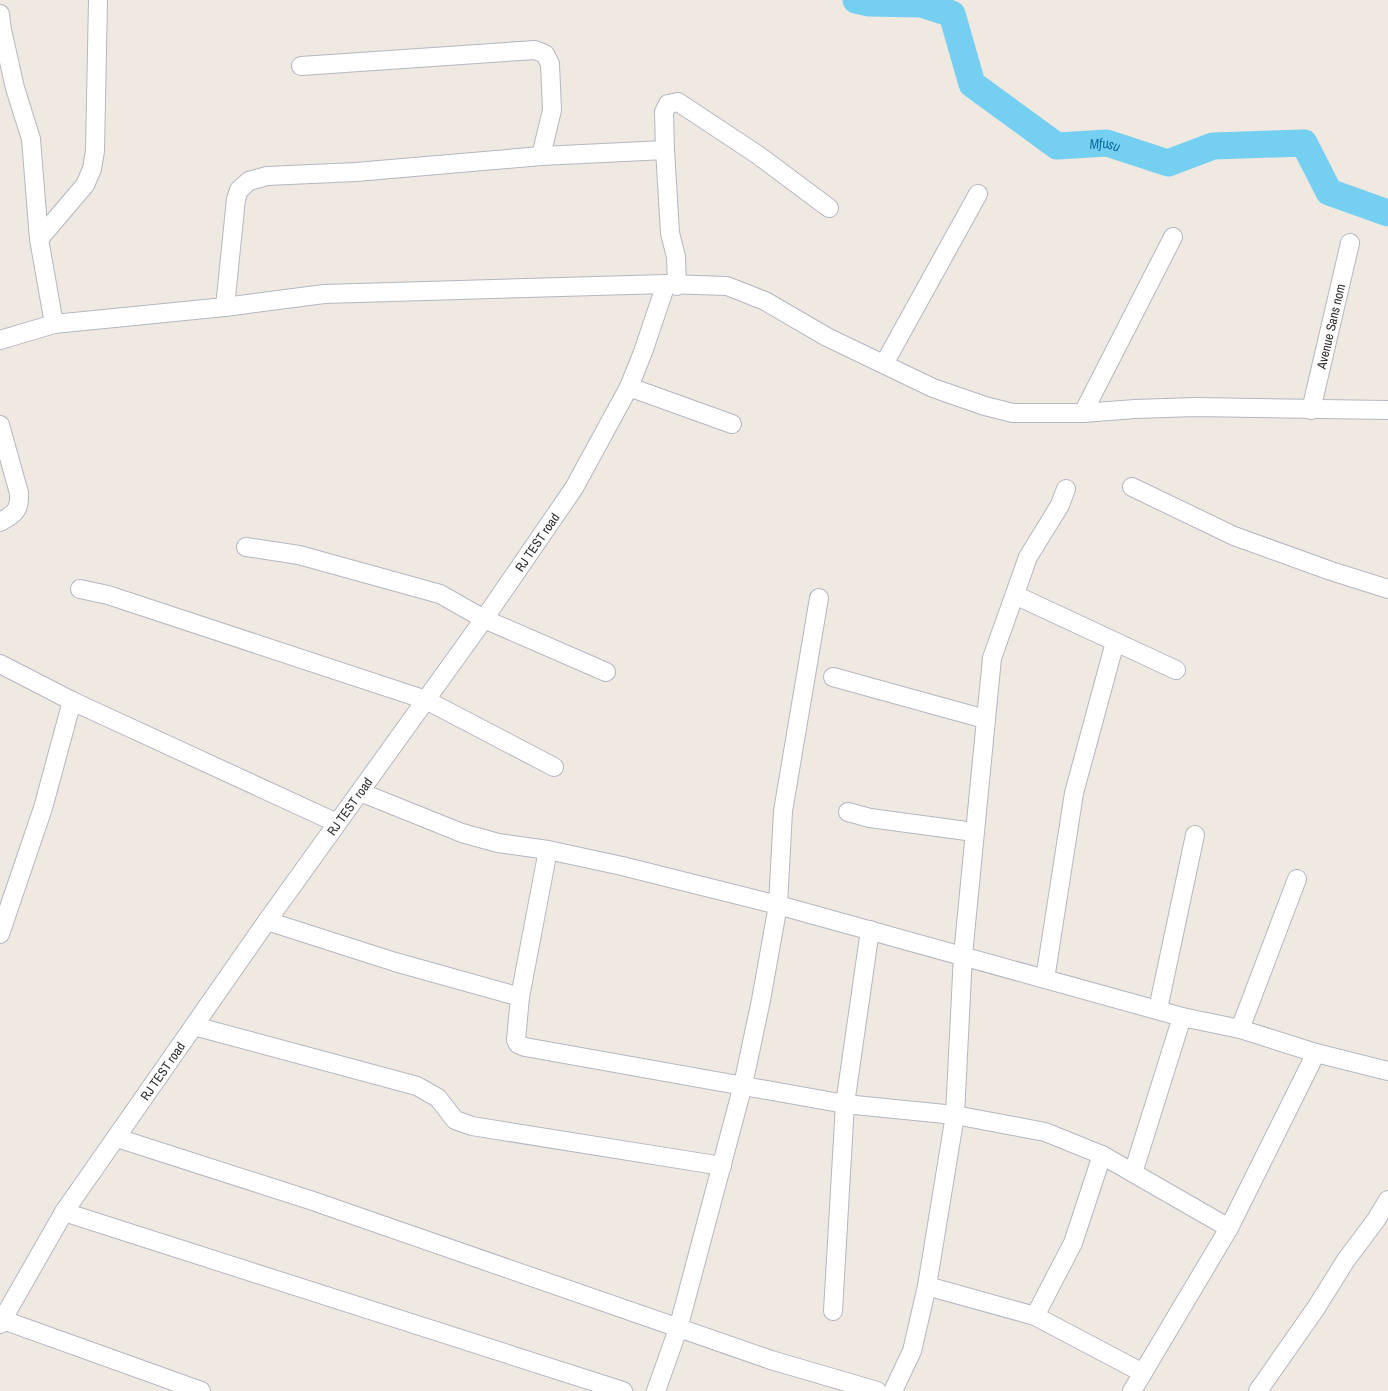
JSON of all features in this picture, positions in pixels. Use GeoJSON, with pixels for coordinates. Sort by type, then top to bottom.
{"type":"FeatureCollection","features":[{"type":"Feature","properties":{"kind":"street"},"geometry":{"type":"LineString","coordinates":[[39,239],[85,185],[92,169],[95,152],[98,0]]}},
{"type":"Feature","properties":{"kind":"street"},"geometry":{"type":"LineString","coordinates":[[0,14],[2,30],[15,88],[31,139],[39,239],[54,324]]}},
{"type":"Feature","properties":{"kind":"street"},"geometry":{"type":"LineString","coordinates":[[301,66],[535,50],[545,54],[550,64],[552,110],[540,156]]}},
{"type":"Feature","properties":{"kind":"street"},"geometry":{"type":"LineString","coordinates":[[672,285],[676,257],[670,233],[665,150],[664,112],[668,104],[678,102],[758,155],[830,208]]}},
{"type":"Feature","properties":{"kind":"street"},"geometry":{"type":"LineString","coordinates":[[225,307],[236,199],[239,190],[249,181],[267,176],[356,172],[540,156],[665,150]]}},
{"type":"Feature","properties":{"kind":"street"},"geometry":{"type":"LineString","coordinates":[[884,364],[978,194]]}},
{"type":"Feature","properties":{"kind":"street"},"geometry":{"type":"LineString","coordinates":[[1083,413],[1173,236]]}},
{"type":"Feature","properties":{"kind":"street","name":"Avenue Sans nom"},"geometry":{"type":"LineString","coordinates":[[1311,410],[1350,243]]}},
{"type":"Feature","properties":{"kind":"street"},"geometry":{"type":"LineString","coordinates":[[0,340],[54,324],[225,307],[338,293],[672,285],[727,286],[765,301],[827,337],[933,388],[985,406],[1014,413],[1083,413],[1135,408],[1196,407],[1311,410],[1388,410]]}},
{"type":"Feature","properties":{"kind":"street","name":"RJ TEST road"},"geometry":{"type":"LineString","coordinates":[[1,1322],[64,1212],[118,1138],[194,1026],[336,823],[360,792],[484,619],[574,488],[629,387],[672,285]]}},
{"type":"Feature","properties":{"kind":"street"},"geometry":{"type":"LineString","coordinates":[[629,387],[732,424]]}},
{"type":"Feature","properties":{"kind":"street"},"geometry":{"type":"LineString","coordinates":[[0,425],[19,492],[20,503],[12,515],[0,522]]}},
{"type":"Feature","properties":{"kind":"street"},"geometry":{"type":"LineString","coordinates":[[1132,486],[1234,536],[1331,571],[1388,589]]}},
{"type":"Feature","properties":{"kind":"street"},"geometry":{"type":"LineString","coordinates":[[893,1391],[912,1351],[927,1286],[955,1115],[963,955],[992,658],[1028,557],[1060,505],[1066,489]]}},
{"type":"Feature","properties":{"kind":"street"},"geometry":{"type":"LineString","coordinates":[[246,547],[299,555],[440,594],[484,619],[606,672]]}},
{"type":"Feature","properties":{"kind":"street"},"geometry":{"type":"LineString","coordinates":[[80,589],[108,595],[426,700],[554,767]]}},
{"type":"Feature","properties":{"kind":"street"},"geometry":{"type":"LineString","coordinates":[[1015,595],[1176,670]]}},
{"type":"Feature","properties":{"kind":"street"},"geometry":{"type":"LineString","coordinates":[[656,1391],[678,1329],[722,1166],[743,1085],[761,1000],[778,905],[783,812],[819,598]]}},
{"type":"Feature","properties":{"kind":"street"},"geometry":{"type":"LineString","coordinates":[[1045,979],[1074,793],[1116,642]]}},
{"type":"Feature","properties":{"kind":"street"},"geometry":{"type":"LineString","coordinates":[[0,664],[72,701],[336,823]]}},
{"type":"Feature","properties":{"kind":"street"},"geometry":{"type":"LineString","coordinates":[[834,677],[985,719]]}},
{"type":"Feature","properties":{"kind":"street"},"geometry":{"type":"LineString","coordinates":[[0,934],[6,897],[43,808],[72,701]]}},
{"type":"Feature","properties":{"kind":"street"},"geometry":{"type":"LineString","coordinates":[[360,792],[462,832],[498,843],[548,850],[622,866],[778,905],[1158,1009],[1182,1017],[1240,1029],[1316,1053],[1388,1071]]}},
{"type":"Feature","properties":{"kind":"street"},"geometry":{"type":"LineString","coordinates":[[848,812],[870,818],[974,832]]}},
{"type":"Feature","properties":{"kind":"street"},"geometry":{"type":"LineString","coordinates":[[1158,1009],[1194,835]]}},
{"type":"Feature","properties":{"kind":"street"},"geometry":{"type":"LineString","coordinates":[[548,850],[520,997],[516,1040],[518,1044],[525,1047],[845,1104],[955,1115],[1045,1132],[1102,1155],[1229,1228]]}},
{"type":"Feature","properties":{"kind":"street"},"geometry":{"type":"LineString","coordinates":[[1240,1029],[1297,879]]}},
{"type":"Feature","properties":{"kind":"street"},"geometry":{"type":"LineString","coordinates":[[267,921],[395,962],[520,997]]}},
{"type":"Feature","properties":{"kind":"street"},"geometry":{"type":"LineString","coordinates":[[833,1311],[845,1104],[870,930]]}},
{"type":"Feature","properties":{"kind":"street"},"geometry":{"type":"LineString","coordinates":[[1133,1173],[1182,1017]]}},
{"type":"Feature","properties":{"kind":"street"},"geometry":{"type":"LineString","coordinates":[[194,1026],[417,1086],[438,1098],[455,1120],[472,1126],[722,1166]]}},
{"type":"Feature","properties":{"kind":"street"},"geometry":{"type":"LineString","coordinates":[[1132,1391],[1229,1228],[1316,1053]]}},
{"type":"Feature","properties":{"kind":"street"},"geometry":{"type":"LineString","coordinates":[[118,1138],[310,1200],[678,1329],[796,1368],[877,1391]]}},
{"type":"Feature","properties":{"kind":"street"},"geometry":{"type":"LineString","coordinates":[[1035,1316],[1073,1243],[1102,1155]]}},
{"type":"Feature","properties":{"kind":"street"},"geometry":{"type":"LineString","coordinates":[[1258,1391],[1316,1308],[1346,1260],[1376,1220],[1388,1200]]}},
{"type":"Feature","properties":{"kind":"street"},"geometry":{"type":"LineString","coordinates":[[64,1212],[623,1391]]}},
{"type":"Feature","properties":{"kind":"street"},"geometry":{"type":"LineString","coordinates":[[927,1286],[1035,1316],[1143,1373]]}},
{"type":"Feature","properties":{"kind":"street"},"geometry":{"type":"LineString","coordinates":[[1,1322],[201,1391]]}},
{"type":"Feature","properties":{"kind":"waterway","name":"Mfusu"},"geometry":{"type":"LineString","coordinates":[[856,0],[869,3],[921,4],[952,14],[972,84],[1057,146],[1107,143],[1168,163],[1213,146],[1304,143],[1329,192],[1388,213]]}}]}
